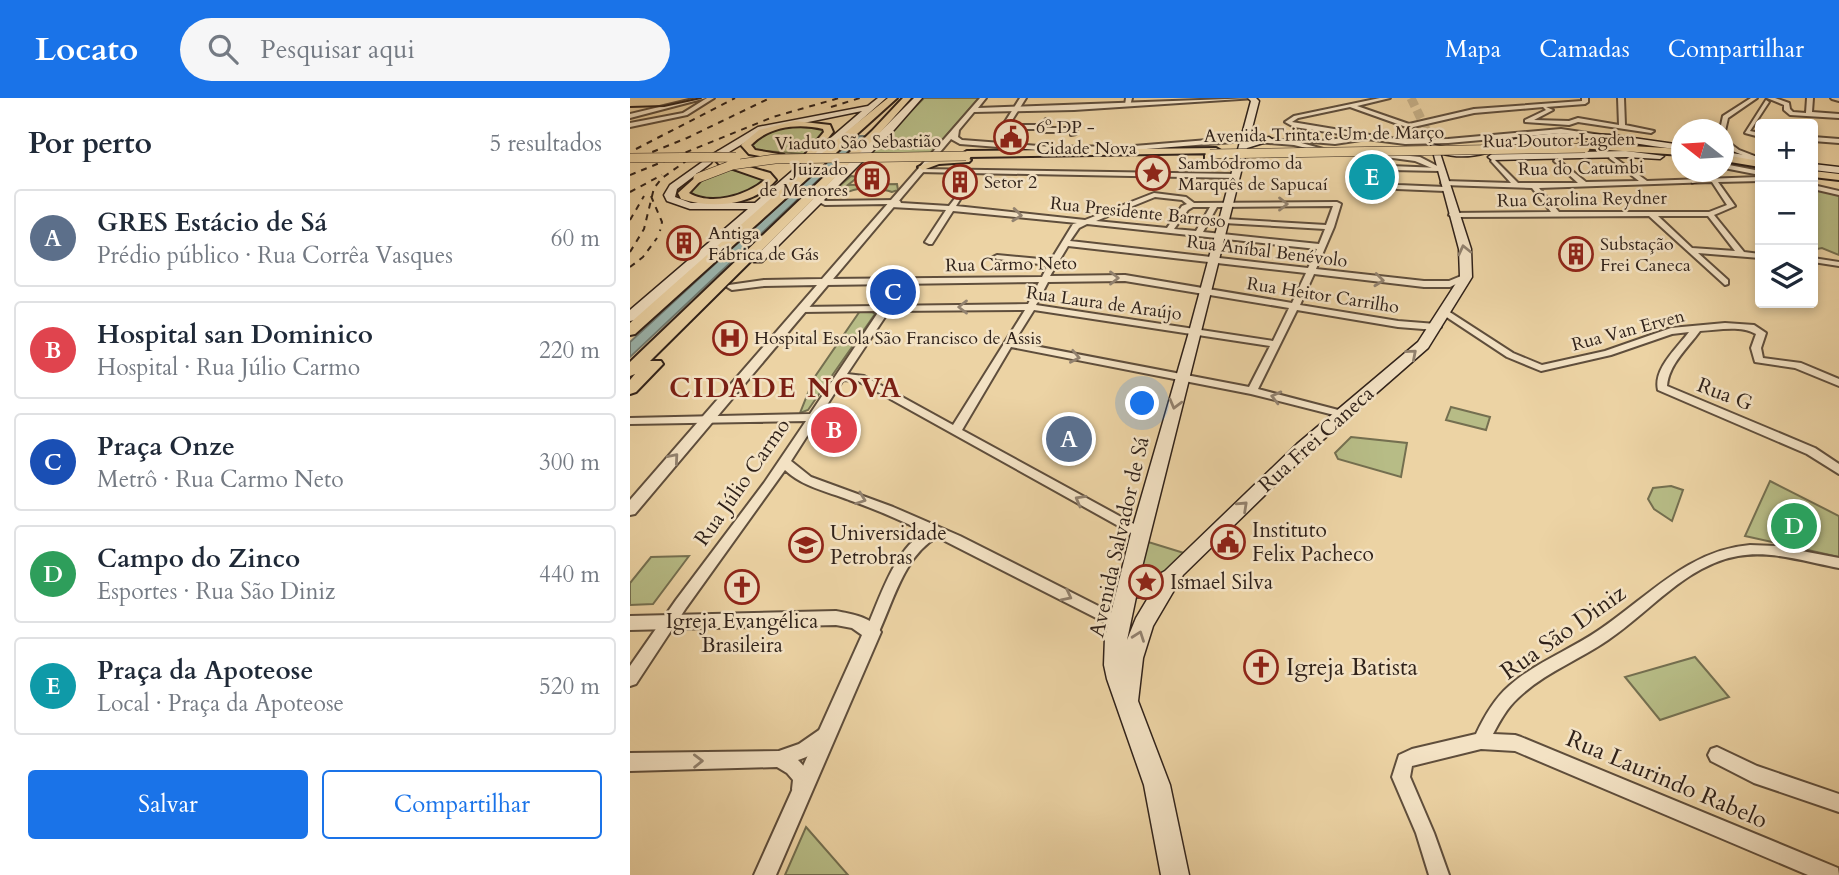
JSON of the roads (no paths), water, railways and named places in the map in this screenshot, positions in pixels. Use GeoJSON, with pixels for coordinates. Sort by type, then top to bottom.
{"type":"FeatureCollection","features":[{"type":"Feature","properties":{"kind":"main road"},"geometry":{"type":"LineString","coordinates":[[630,331],[685,286],[882,98]]}},
{"type":"Feature","properties":{"kind":"main road"},"geometry":{"type":"LineString","coordinates":[[630,317],[756,206],[806,172],[893,98]]}},
{"type":"Feature","properties":{"kind":"main road"},"geometry":{"type":"LineString","coordinates":[[632,378],[719,286],[830,173],[895,113],[907,98]]}},
{"type":"Feature","properties":{"kind":"main road"},"geometry":{"type":"LineString","coordinates":[[895,113],[916,98]]}},
{"type":"Feature","properties":{"kind":"main road"},"geometry":{"type":"LineString","coordinates":[[685,286],[719,286],[758,260],[848,172],[916,98]]}},
{"type":"Feature","properties":{"kind":"main road"},"geometry":{"type":"LineString","coordinates":[[1252,98],[1255,101],[1244,143],[1269,140]]}},
{"type":"Feature","properties":{"kind":"main road"},"geometry":{"type":"LineString","coordinates":[[756,206],[682,205],[669,195],[682,180],[714,157],[761,129],[871,107]]}},
{"type":"Feature","properties":{"kind":"main road"},"geometry":{"type":"LineString","coordinates":[[778,158],[751,152],[746,145],[757,135],[777,127],[806,124],[827,127],[828,132],[806,172]]}},
{"type":"Feature","properties":{"kind":"main road"},"geometry":{"type":"LineString","coordinates":[[849,134],[875,133]]}},
{"type":"Feature","properties":{"kind":"main road"},"geometry":{"type":"LineString","coordinates":[[1466,277],[1465,249],[1438,167],[1434,146],[1448,153],[1476,154],[1529,138],[1572,135],[1671,151]]}},
{"type":"Feature","properties":{"kind":"main road"},"geometry":{"type":"LineString","coordinates":[[1529,138],[1524,144],[1530,148],[1559,157]]}},
{"type":"Feature","properties":{"kind":"main road"},"geometry":{"type":"LineString","coordinates":[[1127,151],[1224,156],[1231,152],[1219,144],[1195,142]]}},
{"type":"Feature","properties":{"kind":"main road","name":"Avenida Salvador de Sá"},"geometry":{"type":"LineString","coordinates":[[1176,872],[1157,785],[1115,665],[1119,623],[1140,533],[1196,332],[1244,143]]}},
{"type":"Feature","properties":{"kind":"main road"},"geometry":{"type":"LineString","coordinates":[[951,160],[945,158],[951,151],[986,145]]}},
{"type":"Feature","properties":{"kind":"main road","name":"Avenida Trinta e Um de Março"},"geometry":{"type":"LineString","coordinates":[[966,155],[1168,152],[1211,154],[1583,147],[1671,152]]}},
{"type":"Feature","properties":{"kind":"main road"},"geometry":{"type":"LineString","coordinates":[[1000,153],[1052,149]]}},
{"type":"Feature","properties":{"kind":"main road"},"geometry":{"type":"LineString","coordinates":[[1127,151],[1168,152]]}},
{"type":"Feature","properties":{"kind":"main road","name":"Avenida Trinta e Um de Março"},"geometry":{"type":"LineString","coordinates":[[966,155],[1065,155],[1127,151]]}},
{"type":"Feature","properties":{"kind":"main road","name":"Rua Doutor Lagden"},"geometry":{"type":"LineString","coordinates":[[1438,167],[1457,157],[1559,157],[1671,152]]}},
{"type":"Feature","properties":{"kind":"main road"},"geometry":{"type":"LineString","coordinates":[[1211,154],[1224,159],[1236,171]]}},
{"type":"Feature","properties":{"kind":"main road","name":"Viaduto São Sebastião"},"geometry":{"type":"LineString","coordinates":[[630,159],[966,155]]}},
{"type":"Feature","properties":{"kind":"main road"},"geometry":{"type":"LineString","coordinates":[[922,169],[933,162],[951,160],[1065,155]]}},
{"type":"Feature","properties":{"kind":"main road"},"geometry":{"type":"LineString","coordinates":[[714,157],[719,160],[733,167],[766,175],[771,180],[757,191],[742,196],[701,201],[691,199],[684,193],[698,178],[722,168],[778,158]]}},
{"type":"Feature","properties":{"kind":"main road"},"geometry":{"type":"LineString","coordinates":[[1734,161],[1755,164]]}},
{"type":"Feature","properties":{"kind":"main road"},"geometry":{"type":"LineString","coordinates":[[682,180],[713,168],[733,167]]}},
{"type":"Feature","properties":{"kind":"main road"},"geometry":{"type":"LineString","coordinates":[[806,172],[848,172]]}},
{"type":"Feature","properties":{"kind":"main road"},"geometry":{"type":"LineString","coordinates":[[1818,173],[1839,175]]}},
{"type":"Feature","properties":{"kind":"main road"},"geometry":{"type":"LineString","coordinates":[[758,260],[774,231]]}},
{"type":"Feature","properties":{"kind":"main road","name":"Rua Frei Caneca"},"geometry":{"type":"LineString","coordinates":[[1128,703],[1132,658],[1143,624],[1176,570],[1342,414],[1423,345],[1466,277]]}},
{"type":"Feature","properties":{"kind":"main road"},"geometry":{"type":"LineString","coordinates":[[630,323],[648,301]]}},
{"type":"Feature","properties":{"kind":"main road"},"geometry":{"type":"LineString","coordinates":[[1130,583],[1143,591],[1153,590],[1176,570]]}},
{"type":"Feature","properties":{"kind":"street"},"geometry":{"type":"LineString","coordinates":[[630,116],[703,98]]}},
{"type":"Feature","properties":{"kind":"street"},"geometry":{"type":"LineString","coordinates":[[630,125],[688,113],[711,98]]}},
{"type":"Feature","properties":{"kind":"street"},"geometry":{"type":"LineString","coordinates":[[630,510],[983,98]]}},
{"type":"Feature","properties":{"kind":"street"},"geometry":{"type":"LineString","coordinates":[[1002,138],[999,136],[1023,98]]}},
{"type":"Feature","properties":{"kind":"street"},"geometry":{"type":"LineString","coordinates":[[972,110],[1252,98]]}},
{"type":"Feature","properties":{"kind":"street"},"geometry":{"type":"LineString","coordinates":[[1387,98],[1296,117],[1288,122],[1405,142],[1576,132],[1671,150]]}},
{"type":"Feature","properties":{"kind":"street"},"geometry":{"type":"LineString","coordinates":[[1352,106],[1411,126],[1475,111],[1585,102],[1585,98]]}},
{"type":"Feature","properties":{"kind":"street"},"geometry":{"type":"LineString","coordinates":[[1621,98],[1622,126]]}},
{"type":"Feature","properties":{"kind":"street"},"geometry":{"type":"LineString","coordinates":[[1724,119],[1754,98]]}},
{"type":"Feature","properties":{"kind":"street"},"geometry":{"type":"LineString","coordinates":[[1810,98],[1809,113],[1822,116]]}},
{"type":"Feature","properties":{"kind":"street"},"geometry":{"type":"LineString","coordinates":[[1756,119],[1768,100],[1787,104],[1790,113],[1839,116]]}},
{"type":"Feature","properties":{"kind":"street"},"geometry":{"type":"LineString","coordinates":[[1530,106],[1550,110],[1528,122],[1578,120],[1651,131]]}},
{"type":"Feature","properties":{"kind":"street"},"geometry":{"type":"LineString","coordinates":[[630,108],[661,108]]}},
{"type":"Feature","properties":{"kind":"street"},"geometry":{"type":"LineString","coordinates":[[1755,120],[1747,132],[1755,134]]}},
{"type":"Feature","properties":{"kind":"street"},"geometry":{"type":"LineString","coordinates":[[1569,122],[1576,132]]}},
{"type":"Feature","properties":{"kind":"street"},"geometry":{"type":"LineString","coordinates":[[1005,127],[1042,127],[1074,132]]}},
{"type":"Feature","properties":{"kind":"street","name":"Avenida Trinta e Um de Março"},"geometry":{"type":"LineString","coordinates":[[956,131],[954,138],[960,142],[1052,149],[1127,151],[1195,142],[1244,143]]}},
{"type":"Feature","properties":{"kind":"street"},"geometry":{"type":"LineString","coordinates":[[1734,133],[1755,135]]}},
{"type":"Feature","properties":{"kind":"street"},"geometry":{"type":"LineString","coordinates":[[1269,140],[1335,142],[1365,136],[1386,139]]}},
{"type":"Feature","properties":{"kind":"street"},"geometry":{"type":"LineString","coordinates":[[1818,139],[1839,141]]}},
{"type":"Feature","properties":{"kind":"street"},"geometry":{"type":"LineString","coordinates":[[1282,141],[1342,154],[1411,158],[1438,167]]}},
{"type":"Feature","properties":{"kind":"street"},"geometry":{"type":"LineString","coordinates":[[1734,149],[1755,162]]}},
{"type":"Feature","properties":{"kind":"street"},"geometry":{"type":"LineString","coordinates":[[1559,157],[1585,185]]}},
{"type":"Feature","properties":{"kind":"street"},"geometry":{"type":"LineString","coordinates":[[1611,157],[1646,183]]}},
{"type":"Feature","properties":{"kind":"street"},"geometry":{"type":"LineString","coordinates":[[1493,160],[1517,186]]}},
{"type":"Feature","properties":{"kind":"street","name":"Rua do Catumbi"},"geometry":{"type":"LineString","coordinates":[[1438,167],[1390,168],[1384,174],[1386,182],[1393,187],[1671,182]]}},
{"type":"Feature","properties":{"kind":"street"},"geometry":{"type":"LineString","coordinates":[[922,169],[1236,171]]}},
{"type":"Feature","properties":{"kind":"street"},"geometry":{"type":"LineString","coordinates":[[1734,177],[1755,179]]}},
{"type":"Feature","properties":{"kind":"street"},"geometry":{"type":"LineString","coordinates":[[1716,182],[1731,206],[1710,214],[1741,254]]}},
{"type":"Feature","properties":{"kind":"street"},"geometry":{"type":"LineString","coordinates":[[1534,186],[1557,215]]}},
{"type":"Feature","properties":{"kind":"street"},"geometry":{"type":"LineString","coordinates":[[1818,188],[1839,193]]}},
{"type":"Feature","properties":{"kind":"street"},"geometry":{"type":"LineString","coordinates":[[929,242],[963,190]]}},
{"type":"Feature","properties":{"kind":"street"},"geometry":{"type":"LineString","coordinates":[[956,430],[1031,307],[1052,263],[1075,227],[1154,195],[1184,198],[1192,205]]}},
{"type":"Feature","properties":{"kind":"street"},"geometry":{"type":"LineString","coordinates":[[818,200],[825,203],[953,205]]}},
{"type":"Feature","properties":{"kind":"street"},"geometry":{"type":"LineString","coordinates":[[1168,232],[1185,208],[1192,205],[1337,204],[1311,272],[1252,391]]}},
{"type":"Feature","properties":{"kind":"street","name":"Rua Presidente Barroso"},"geometry":{"type":"LineString","coordinates":[[953,205],[1083,223],[1322,247]]}},
{"type":"Feature","properties":{"kind":"street"},"geometry":{"type":"LineString","coordinates":[[1198,235],[1215,205]]}},
{"type":"Feature","properties":{"kind":"street"},"geometry":{"type":"LineString","coordinates":[[1651,214],[1725,282]]}},
{"type":"Feature","properties":{"kind":"street","name":"Rua Carolina Reydner"},"geometry":{"type":"LineString","coordinates":[[1453,215],[1710,214]]}},
{"type":"Feature","properties":{"kind":"street"},"geometry":{"type":"LineString","coordinates":[[1224,221],[1330,227]]}},
{"type":"Feature","properties":{"kind":"street","name":"Rua Aníbal Benévolo"},"geometry":{"type":"LineString","coordinates":[[1065,243],[1438,285],[1466,277]]}},
{"type":"Feature","properties":{"kind":"street"},"geometry":{"type":"LineString","coordinates":[[1691,250],[1755,255]]}},
{"type":"Feature","properties":{"kind":"street"},"geometry":{"type":"LineString","coordinates":[[997,257],[1052,263]]}},
{"type":"Feature","properties":{"kind":"street"},"geometry":{"type":"LineString","coordinates":[[1818,261],[1839,264]]}},
{"type":"Feature","properties":{"kind":"street"},"geometry":{"type":"LineString","coordinates":[[794,282],[837,270]]}},
{"type":"Feature","properties":{"kind":"street","name":"Rua Carmo Neto"},"geometry":{"type":"LineString","coordinates":[[719,286],[794,282],[1125,278],[1206,291]]}},
{"type":"Feature","properties":{"kind":"street","name":"Rua Heitor Carrilho"},"geometry":{"type":"LineString","coordinates":[[1206,291],[1398,324],[1440,319]]}},
{"type":"Feature","properties":{"kind":"street","name":"Rua Laura de Araújo"},"geometry":{"type":"LineString","coordinates":[[802,309],[1031,307],[1275,344]]}},
{"type":"Feature","properties":{"kind":"street","name":"Rua Júlio Carmo"},"geometry":{"type":"LineString","coordinates":[[630,679],[668,622],[768,486],[886,308]]}},
{"type":"Feature","properties":{"kind":"street","name":"Rua Van Erven"},"geometry":{"type":"LineString","coordinates":[[1440,319],[1541,368],[1608,353],[1671,331],[1725,326],[1754,328],[1761,333],[1755,351],[1759,360],[1797,365],[1839,383]]}},
{"type":"Feature","properties":{"kind":"street","name":"Rua G"},"geometry":{"type":"LineString","coordinates":[[1697,328],[1686,338],[1662,378],[1662,388],[1666,392],[1793,442],[1839,470]]}},
{"type":"Feature","properties":{"kind":"street"},"geometry":{"type":"LineString","coordinates":[[1671,331],[1686,338]]}},
{"type":"Feature","properties":{"kind":"street"},"geometry":{"type":"LineString","coordinates":[[1008,345],[1252,391],[1342,414]]}},
{"type":"Feature","properties":{"kind":"street"},"geometry":{"type":"LineString","coordinates":[[847,366],[860,378],[1140,533]]}},
{"type":"Feature","properties":{"kind":"street"},"geometry":{"type":"LineString","coordinates":[[839,377],[860,378]]}},
{"type":"Feature","properties":{"kind":"street"},"geometry":{"type":"LineString","coordinates":[[630,421],[814,417]]}},
{"type":"Feature","properties":{"kind":"street"},"geometry":{"type":"LineString","coordinates":[[784,461],[797,476]]}},
{"type":"Feature","properties":{"kind":"street"},"geometry":{"type":"LineString","coordinates":[[768,486],[786,477],[797,476],[895,512],[982,552],[1119,623]]}},
{"type":"Feature","properties":{"kind":"street"},"geometry":{"type":"LineString","coordinates":[[765,875],[872,632],[912,550],[927,535],[935,532]]}},
{"type":"Feature","properties":{"kind":"street","name":"Rua São Diniz"},"geometry":{"type":"LineString","coordinates":[[1481,740],[1497,709],[1513,692],[1543,669],[1604,635],[1703,563],[1737,551],[1752,550],[1839,563]]}},
{"type":"Feature","properties":{"kind":"street"},"geometry":{"type":"LineString","coordinates":[[630,623],[836,618],[856,622],[872,632]]}},
{"type":"Feature","properties":{"kind":"street"},"geometry":{"type":"LineString","coordinates":[[630,762],[779,759],[811,746],[829,730]]}},
{"type":"Feature","properties":{"kind":"street"},"geometry":{"type":"LineString","coordinates":[[1438,875],[1425,833],[1404,787],[1401,769],[1405,761],[1412,757],[1481,740]]}},
{"type":"Feature","properties":{"kind":"street","name":"Rua Laurindo Rabelo"},"geometry":{"type":"LineString","coordinates":[[1481,740],[1516,743],[1831,875]]}},
{"type":"Feature","properties":{"kind":"street"},"geometry":{"type":"LineString","coordinates":[[1717,755],[1754,774],[1839,803]]}},
{"type":"Feature","properties":{"kind":"street"},"geometry":{"type":"LineString","coordinates":[[779,759],[793,767],[802,777],[801,795]]}},
{"type":"Feature","properties":{"kind":"water"},"geometry":{"type":"Polygon","coordinates":[[[854,136],[865,136],[630,357],[630,342],[854,136]]]}},
{"type":"Feature","properties":{"kind":"tunnel"},"geometry":{"type":"LineString","coordinates":[[1411,98],[1434,146]]}},
{"type":"Feature","properties":{"kind":"tram line"},"geometry":{"type":"LineString","coordinates":[[630,107],[664,106],[701,98]]}},
{"type":"Feature","properties":{"kind":"railway"},"geometry":{"type":"LineString","coordinates":[[636,149],[735,98]]}},
{"type":"Feature","properties":{"kind":"railway"},"geometry":{"type":"LineString","coordinates":[[630,161],[687,138],[770,98]]}},
{"type":"Feature","properties":{"kind":"railway"},"geometry":{"type":"LineString","coordinates":[[630,175],[773,117],[839,98]]}},
{"type":"Feature","properties":{"kind":"railway"},"geometry":{"type":"LineString","coordinates":[[831,107],[860,98]]}},
{"type":"Feature","properties":{"kind":"railway"},"geometry":{"type":"LineString","coordinates":[[652,198],[654,188],[662,178],[689,159]]}},
{"type":"Feature","properties":{"kind":"railway"},"geometry":{"type":"LineString","coordinates":[[630,192],[662,175]]}},
{"type":"Feature","properties":{"kind":"railway"},"geometry":{"type":"LineString","coordinates":[[630,220],[644,196]]}},
{"type":"Feature","properties":{"kind":"railway"},"geometry":{"type":"LineString","coordinates":[[630,252],[644,229],[652,198]]}},
{"type":"Feature","properties":{"kind":"railway"},"geometry":{"type":"LineString","coordinates":[[652,198],[662,222],[660,231]]}},
{"type":"Feature","properties":{"kind":"railway"},"geometry":{"type":"LineString","coordinates":[[630,267],[643,257],[657,238]]}},
{"type":"Feature","properties":{"kind":"place","name":"6º DP - Cidade Nova"},"geometry":{"type":"Point","coordinates":[1011,137]}},
{"type":"Feature","properties":{"kind":"place","name":"Sambódromo da Marquês de Sapucaí"},"geometry":{"type":"Point","coordinates":[1153,173]}},
{"type":"Feature","properties":{"kind":"place","name":"Praça da Apoteose"},"geometry":{"type":"Point","coordinates":[1372,177]}},
{"type":"Feature","properties":{"kind":"place","name":"Juizado de Menores"},"geometry":{"type":"Point","coordinates":[872,179]}},
{"type":"Feature","properties":{"kind":"place","name":"Setor 2"},"geometry":{"type":"Point","coordinates":[960,182]}},
{"type":"Feature","properties":{"kind":"place","name":"Antiga Fábrica de Gás"},"geometry":{"type":"Point","coordinates":[684,243]}},
{"type":"Feature","properties":{"kind":"place","name":"Substação Frei Caneca"},"geometry":{"type":"Point","coordinates":[1576,254]}},
{"type":"Feature","properties":{"kind":"place","name":"Praça Onze"},"geometry":{"type":"Point","coordinates":[893,292]}},
{"type":"Feature","properties":{"kind":"place","name":"Hospital Escola São Francisco de Assis"},"geometry":{"type":"Point","coordinates":[730,338]}},
{"type":"Feature","properties":{"kind":"place","name":"Hospital san Dominico"},"geometry":{"type":"Point","coordinates":[834,430]}},
{"type":"Feature","properties":{"kind":"place","name":"GRES Estácio de Sá"},"geometry":{"type":"Point","coordinates":[1069,439]}},
{"type":"Feature","properties":{"kind":"place","name":"Campo do Zinco"},"geometry":{"type":"Point","coordinates":[1794,526]}},
{"type":"Feature","properties":{"kind":"place","name":"Instituto Felix Pacheco"},"geometry":{"type":"Point","coordinates":[1228,542]}},
{"type":"Feature","properties":{"kind":"place","name":"Universidade Petrobras"},"geometry":{"type":"Point","coordinates":[806,545]}},
{"type":"Feature","properties":{"kind":"place","name":"Ismael Silva"},"geometry":{"type":"Point","coordinates":[1146,582]}},
{"type":"Feature","properties":{"kind":"place","name":"Igreja Evangélica Brasileira"},"geometry":{"type":"Point","coordinates":[742,587]}},
{"type":"Feature","properties":{"kind":"place","name":"Igreja Batista"},"geometry":{"type":"Point","coordinates":[1261,667]}},
{"type":"Feature","properties":{"kind":"district","name":"CIDADE NOVA"},"geometry":{"type":"Point","coordinates":[786,387]}}]}
